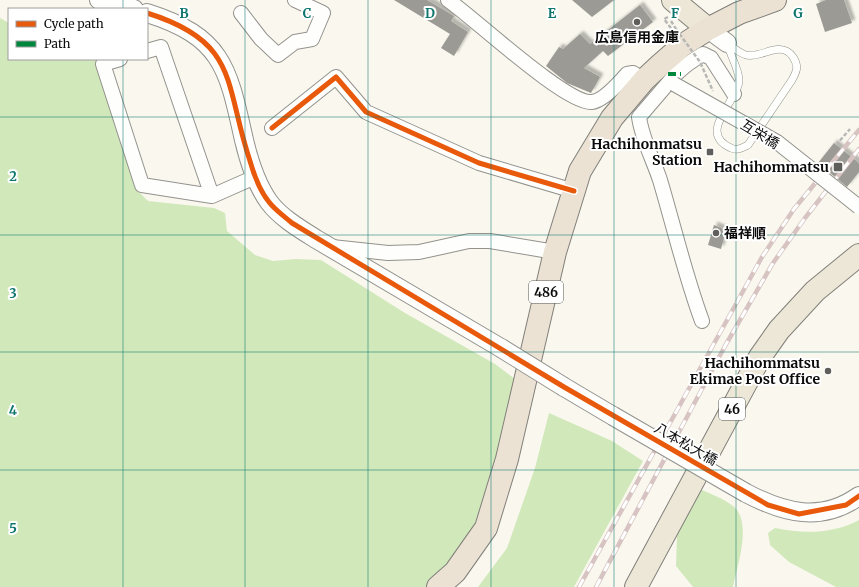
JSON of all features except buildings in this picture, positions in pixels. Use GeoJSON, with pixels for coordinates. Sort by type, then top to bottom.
{"type":"FeatureCollection","features":[{"type":"Feature","properties":{"kind":"highway","name":"486"},"geometry":{"type":"LineString","coordinates":[[438,587],[455,572],[486,528],[507,459],[555,252],[580,171],[612,118],[644,80],[683,45],[708,29],[739,13],[775,0]]}},
{"type":"Feature","properties":{"kind":"main road"},"geometry":{"type":"LineString","coordinates":[[674,0],[708,29]]}},
{"type":"Feature","properties":{"kind":"main road","name":"46"},"geometry":{"type":"LineString","coordinates":[[636,587],[753,371],[771,341],[779,330],[816,291],[859,255]]}},
{"type":"Feature","properties":{"kind":"street"},"geometry":{"type":"LineString","coordinates":[[99,0],[130,8]]}},
{"type":"Feature","properties":{"kind":"street"},"geometry":{"type":"LineString","coordinates":[[241,14],[261,38],[278,55],[295,42],[312,39],[323,13],[294,0]]}},
{"type":"Feature","properties":{"kind":"street"},"geometry":{"type":"LineString","coordinates":[[448,0],[502,45],[565,93],[587,102],[595,102],[601,98],[613,89],[627,74],[633,74],[644,80]]}},
{"type":"Feature","properties":{"kind":"street","name":"八本松大橋"},"geometry":{"type":"LineString","coordinates":[[148,13],[172,20],[191,31],[205,41],[221,61],[230,83],[246,152],[255,177],[269,202],[292,223],[564,387],[768,505],[799,514],[846,505],[859,496]]}},
{"type":"Feature","properties":{"kind":"street"},"geometry":{"type":"LineString","coordinates":[[708,29],[727,43]]}},
{"type":"Feature","properties":{"kind":"street"},"geometry":{"type":"LineString","coordinates":[[148,51],[161,47],[212,196]]}},
{"type":"Feature","properties":{"kind":"street"},"geometry":{"type":"LineString","coordinates":[[702,321],[690,288],[658,176],[641,132],[639,117],[671,83],[687,63],[703,54],[711,58],[734,94]]}},
{"type":"Feature","properties":{"kind":"street"},"geometry":{"type":"LineString","coordinates":[[117,60],[103,64],[142,185],[212,196],[255,177]]}},
{"type":"Feature","properties":{"kind":"street"},"geometry":{"type":"LineString","coordinates":[[272,128],[336,78],[366,112],[478,163],[574,191]]}},
{"type":"Feature","properties":{"kind":"street","name":"互栄橋"},"geometry":{"type":"LineString","coordinates":[[671,83],[777,142],[859,207]]}},
{"type":"Feature","properties":{"kind":"street"},"geometry":{"type":"LineString","coordinates":[[330,247],[388,253],[419,252],[469,241],[490,241],[555,252]]}},
{"type":"Feature","properties":{"kind":"lane"},"geometry":{"type":"LineString","coordinates":[[727,43],[746,55],[754,55],[774,50],[784,50],[791,54],[796,62],[797,70],[792,80],[748,145],[741,149],[733,149],[726,146],[720,140],[717,132],[717,123],[737,88],[739,79],[727,43]]}},
{"type":"Feature","properties":{"kind":"path"},"geometry":{"type":"LineString","coordinates":[[673,31],[664,19],[667,17],[700,62],[716,95]]}},
{"type":"Feature","properties":{"kind":"path"},"geometry":{"type":"LineString","coordinates":[[836,145],[850,129]]}},
{"type":"Feature","properties":{"kind":"green space"},"geometry":{"type":"Polygon","coordinates":[[[0,18],[8,22],[8,60],[105,60],[135,164],[136,189],[148,201],[214,208],[225,213],[227,231],[255,255],[273,261],[296,259],[321,260],[405,313],[495,364],[519,382],[486,513],[434,587],[0,587],[0,18]]]}},
{"type":"Feature","properties":{"kind":"green space"},"geometry":{"type":"Polygon","coordinates":[[[549,413],[612,441],[643,461],[574,587],[478,587],[507,548],[535,468],[549,413]]]}},
{"type":"Feature","properties":{"kind":"green space"},"geometry":{"type":"Polygon","coordinates":[[[700,489],[729,503],[739,513],[743,533],[740,556],[733,587],[693,587],[676,566],[677,536],[700,489]]]}},
{"type":"Feature","properties":{"kind":"green space"},"geometry":{"type":"Polygon","coordinates":[[[859,520],[859,587],[836,587],[789,562],[770,545],[768,533],[775,528],[818,532],[839,528],[859,520]]]}},
{"type":"Feature","properties":{"kind":"railway"},"geometry":{"type":"LineString","coordinates":[[579,587],[762,257],[794,209],[859,130]]}},
{"type":"Feature","properties":{"kind":"railway"},"geometry":{"type":"LineString","coordinates":[[596,587],[725,346],[773,263],[805,218],[859,149]]}},
{"type":"Feature","properties":{"kind":"marked path"},"geometry":{"type":"LineString","coordinates":[[668,74],[681,74]]}},
{"type":"Feature","properties":{"kind":"cycle path"},"geometry":{"type":"LineString","coordinates":[[148,13],[177,25],[199,38],[214,52],[224,69],[231,88],[242,134],[258,183],[271,205],[292,223],[564,387],[768,505],[799,514],[846,505],[859,496]]}},
{"type":"Feature","properties":{"kind":"cycle path"},"geometry":{"type":"LineString","coordinates":[[272,128],[336,77],[366,112],[479,163],[574,191]]}},
{"type":"Feature","properties":{"kind":"place","name":"広島信用金庫"},"geometry":{"type":"Point","coordinates":[637,22]}},
{"type":"Feature","properties":{"kind":"place","name":"Hachihonmatsu Station"},"geometry":{"type":"Point","coordinates":[710,152]}},
{"type":"Feature","properties":{"kind":"place","name":"Hachihommatsu"},"geometry":{"type":"Point","coordinates":[838,167]}},
{"type":"Feature","properties":{"kind":"place","name":"福祥順"},"geometry":{"type":"Point","coordinates":[716,233]}},
{"type":"Feature","properties":{"kind":"place","name":"Hachihommatsu Ekimae Post Office"},"geometry":{"type":"Point","coordinates":[828,371]}}]}
